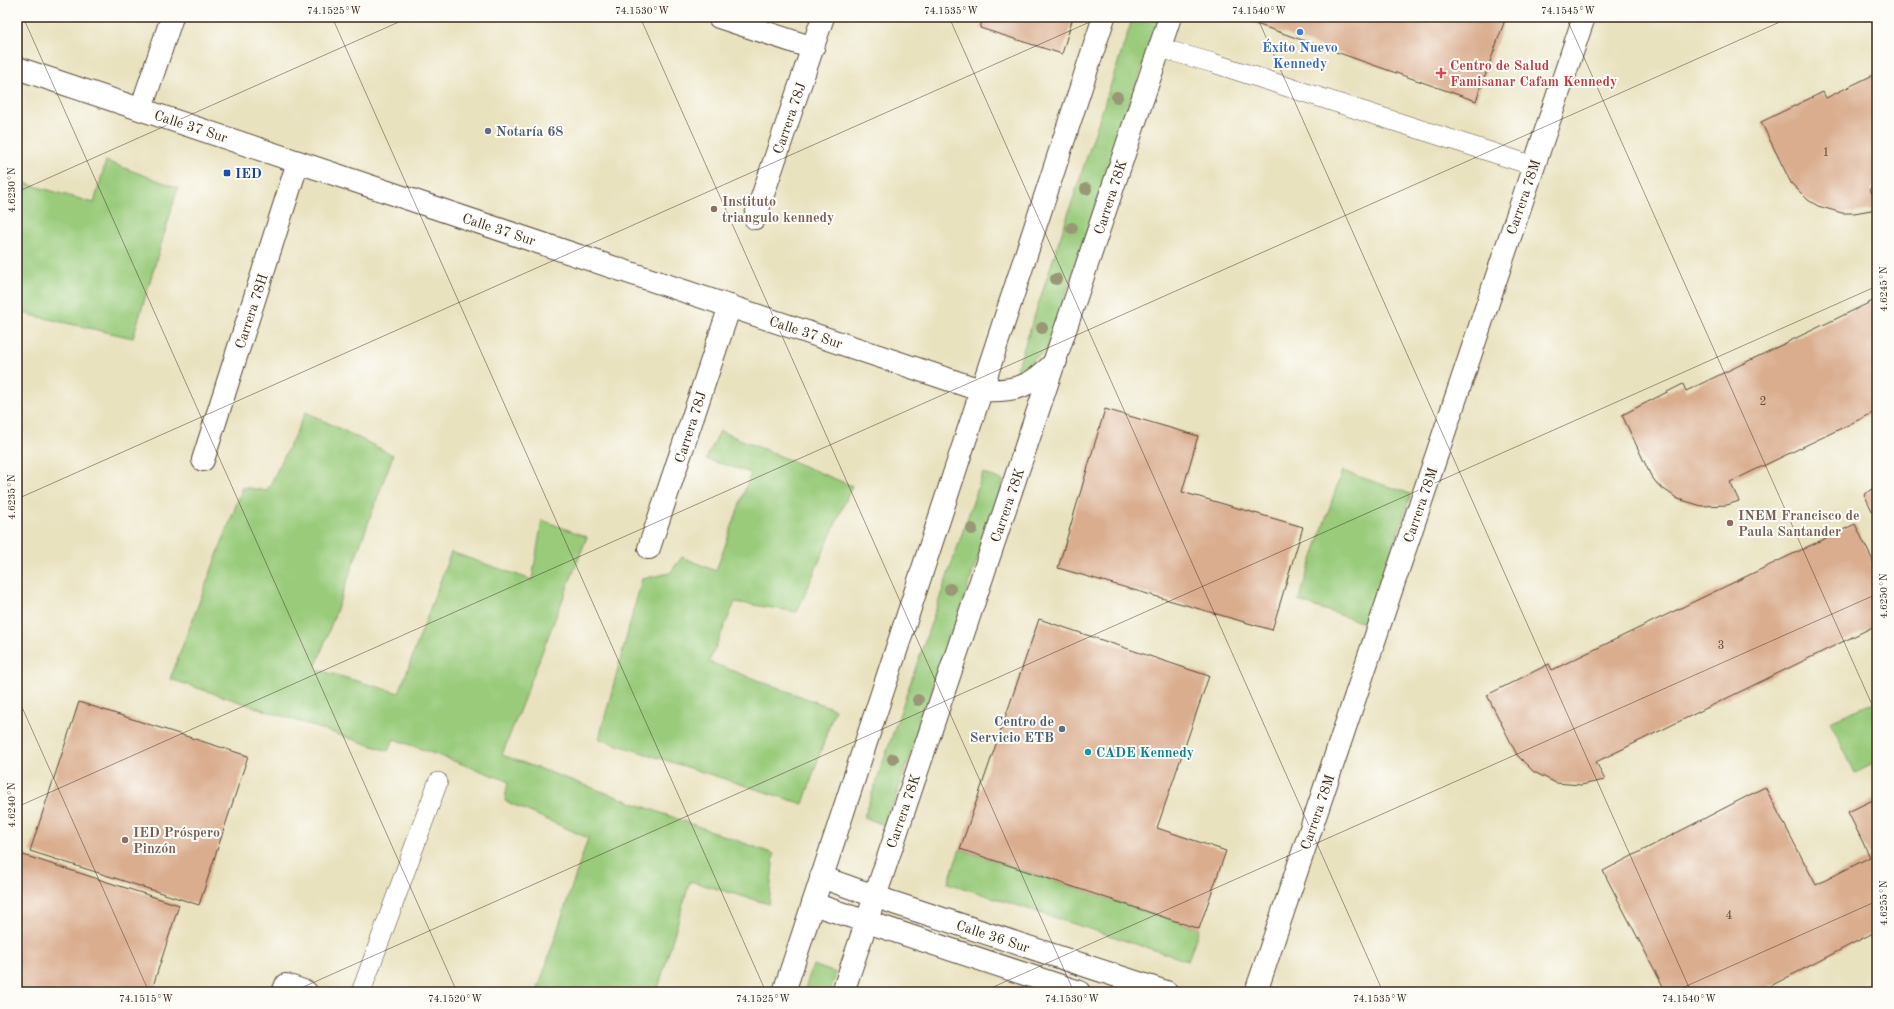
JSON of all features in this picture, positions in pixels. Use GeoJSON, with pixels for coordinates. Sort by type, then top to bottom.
{"type":"FeatureCollection","features":[{"type":"Feature","properties":{"kind":"street"},"geometry":{"type":"LineString","coordinates":[[141,109],[172,17]]}},
{"type":"Feature","properties":{"kind":"street"},"geometry":{"type":"LineString","coordinates":[[719,17],[812,48]]}},
{"type":"Feature","properties":{"kind":"street","name":"Carrera 78J"},"geometry":{"type":"LineString","coordinates":[[756,218],[823,17]]}},
{"type":"Feature","properties":{"kind":"street"},"geometry":{"type":"LineString","coordinates":[[784,992],[980,390],[1104,17]]}},
{"type":"Feature","properties":{"kind":"street","name":"Carrera 78K"},"geometry":{"type":"LineString","coordinates":[[843,992],[874,896],[1056,361],[1170,17]]}},
{"type":"Feature","properties":{"kind":"street","name":"Carrera 78M"},"geometry":{"type":"LineString","coordinates":[[1256,992],[1584,17]]}},
{"type":"Feature","properties":{"kind":"street","name":"Calle 37 Sur"},"geometry":{"type":"LineString","coordinates":[[17,68],[980,390],[1002,391],[1022,386],[1041,376],[1056,361]]}},
{"type":"Feature","properties":{"kind":"street","name":"Carrera 78H"},"geometry":{"type":"LineString","coordinates":[[203,460],[298,162]]}},
{"type":"Feature","properties":{"kind":"street","name":"Carrera 78J"},"geometry":{"type":"LineString","coordinates":[[649,548],[730,306]]}},
{"type":"Feature","properties":{"kind":"street","name":"Calle 36 Sur"},"geometry":{"type":"LineString","coordinates":[[821,877],[874,896],[1166,992]]}},
{"type":"Feature","properties":{"kind":"street","name":"Calle 36 Sur"},"geometry":{"type":"LineString","coordinates":[[813,904],[1078,992]]}},
{"type":"Feature","properties":{"kind":"street"},"geometry":{"type":"LineString","coordinates":[[284,988],[306,992]]}},
{"type":"Feature","properties":{"kind":"lane"},"geometry":{"type":"LineString","coordinates":[[1160,48],[1213,63],[1534,166]]}},
{"type":"Feature","properties":{"kind":"lane"},"geometry":{"type":"LineString","coordinates":[[361,992],[438,782]]}},
{"type":"Feature","properties":{"kind":"green space"},"geometry":{"type":"Polygon","coordinates":[[[1133,17],[1159,17],[1047,349],[1015,375],[1133,17]]]}},
{"type":"Feature","properties":{"kind":"green space"},"geometry":{"type":"Polygon","coordinates":[[[106,161],[178,188],[133,338],[17,312],[17,181],[94,203],[106,161]]]}},
{"type":"Feature","properties":{"kind":"green space"},"geometry":{"type":"Polygon","coordinates":[[[306,412],[393,455],[315,669],[399,693],[451,552],[532,580],[542,520],[587,537],[502,755],[774,854],[769,904],[690,881],[657,992],[594,992],[587,990],[586,992],[537,992],[588,838],[505,801],[508,781],[394,739],[388,751],[170,679],[243,487],[267,491],[306,412]]]}},
{"type":"Feature","properties":{"kind":"green space"},"geometry":{"type":"Polygon","coordinates":[[[720,431],[852,486],[797,612],[735,602],[709,662],[835,709],[803,804],[599,739],[642,579],[670,573],[682,557],[716,571],[751,473],[706,459],[720,431]]]}},
{"type":"Feature","properties":{"kind":"green space"},"geometry":{"type":"Polygon","coordinates":[[[1342,471],[1411,494],[1367,624],[1298,601],[1342,471]]]}},
{"type":"Feature","properties":{"kind":"green space"},"geometry":{"type":"Polygon","coordinates":[[[983,473],[1004,481],[886,826],[864,817],[983,473]]]}},
{"type":"Feature","properties":{"kind":"green space"},"geometry":{"type":"Polygon","coordinates":[[[1877,701],[1877,762],[1855,773],[1830,721],[1877,701]]]}},
{"type":"Feature","properties":{"kind":"green space"},"geometry":{"type":"Polygon","coordinates":[[[960,849],[1199,929],[1188,961],[948,883],[960,849]]]}},
{"type":"Feature","properties":{"kind":"green space"},"geometry":{"type":"Polygon","coordinates":[[[813,965],[836,973],[830,992],[804,992],[813,965]]]}},
{"type":"Feature","properties":{"kind":"building"},"geometry":{"type":"Polygon","coordinates":[[[983,17],[1073,17],[1062,54],[980,28],[983,17]]]}},
{"type":"Feature","properties":{"kind":"building","name":"Centro de Salud Famisanar Cafam Kennedy"},"geometry":{"type":"Polygon","coordinates":[[[1242,17],[1506,17],[1476,101],[1242,19],[1242,17]]]}},
{"type":"Feature","properties":{"kind":"building"},"geometry":{"type":"Polygon","coordinates":[[[1877,73],[1877,186],[1870,189],[1877,204],[1877,209],[1854,213],[1842,213],[1818,206],[1808,200],[1791,183],[1761,122],[1823,92],[1826,98],[1877,73]]]}},
{"type":"Feature","properties":{"kind":"building"},"geometry":{"type":"Polygon","coordinates":[[[1877,299],[1877,411],[1730,482],[1739,501],[1727,505],[1702,506],[1678,499],[1658,485],[1651,476],[1622,415],[1683,384],[1686,391],[1877,299]]]}},
{"type":"Feature","properties":{"kind":"building"},"geometry":{"type":"Polygon","coordinates":[[[1105,409],[1198,436],[1182,492],[1303,527],[1272,630],[1058,568],[1105,409]]]}},
{"type":"Feature","properties":{"kind":"building"},"geometry":{"type":"Polygon","coordinates":[[[1877,487],[1877,521],[1864,494],[1877,487]]]}},
{"type":"Feature","properties":{"kind":"building"},"geometry":{"type":"Polygon","coordinates":[[[1855,524],[1877,569],[1877,625],[1596,762],[1605,780],[1581,785],[1556,783],[1534,772],[1517,755],[1487,695],[1549,664],[1552,670],[1855,524]]]}},
{"type":"Feature","properties":{"kind":"building","name":"CADE Kennedy"},"geometry":{"type":"Polygon","coordinates":[[[1039,619],[1209,676],[1157,828],[1226,851],[1199,929],[960,849],[1039,619]]]}},
{"type":"Feature","properties":{"kind":"building"},"geometry":{"type":"Polygon","coordinates":[[[79,702],[248,756],[199,905],[30,851],[79,702]]]}},
{"type":"Feature","properties":{"kind":"building"},"geometry":{"type":"Polygon","coordinates":[[[1765,787],[1816,885],[1870,857],[1848,812],[1877,798],[1877,931],[1759,992],[1666,992],[1603,871],[1765,787]]]}},
{"type":"Feature","properties":{"kind":"building"},"geometry":{"type":"Polygon","coordinates":[[[17,853],[179,905],[151,992],[17,992],[17,853]]]}},
{"type":"Feature","properties":{"kind":"place","name":"Éxito Nuevo Kennedy"},"geometry":{"type":"Point","coordinates":[1300,32]}},
{"type":"Feature","properties":{"kind":"place","name":"Centro de Salud Famisanar Cafam Kennedy"},"geometry":{"type":"Point","coordinates":[1441,73]}},
{"type":"Feature","properties":{"kind":"place","name":"Notaría 68"},"geometry":{"type":"Point","coordinates":[488,131]}},
{"type":"Feature","properties":{"kind":"place","name":"IED"},"geometry":{"type":"Point","coordinates":[227,173]}},
{"type":"Feature","properties":{"kind":"place","name":"Instituto triangulo kennedy"},"geometry":{"type":"Point","coordinates":[714,209]}},
{"type":"Feature","properties":{"kind":"place","name":"INEM Francisco de Paula Santander"},"geometry":{"type":"Point","coordinates":[1730,523]}},
{"type":"Feature","properties":{"kind":"place","name":"Centro de Servicio ETB"},"geometry":{"type":"Point","coordinates":[1062,729]}},
{"type":"Feature","properties":{"kind":"place","name":"CADE Kennedy"},"geometry":{"type":"Point","coordinates":[1088,752]}},
{"type":"Feature","properties":{"kind":"place","name":"IED Próspero Pinzón"},"geometry":{"type":"Point","coordinates":[125,840]}}]}
